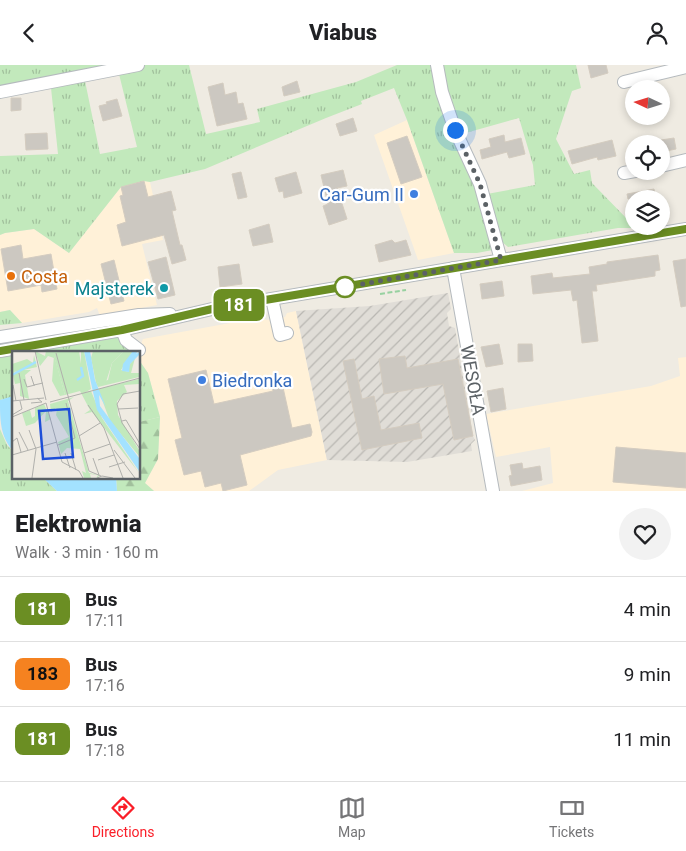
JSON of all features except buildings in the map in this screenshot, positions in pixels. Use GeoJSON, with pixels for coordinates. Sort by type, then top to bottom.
{"type":"FeatureCollection","features":[{"type":"Feature","properties":{"kind":"street"},"geometry":{"type":"LineString","coordinates":[[0,92],[138,65]]}},
{"type":"Feature","properties":{"kind":"street"},"geometry":{"type":"LineString","coordinates":[[437,65],[444,99],[455,130],[480,184],[501,260]]}},
{"type":"Feature","properties":{"kind":"street"},"geometry":{"type":"LineString","coordinates":[[624,82],[686,67]]}},
{"type":"Feature","properties":{"kind":"street"},"geometry":{"type":"LineString","coordinates":[[670,164],[686,160]]}},
{"type":"Feature","properties":{"kind":"street"},"geometry":{"type":"LineString","coordinates":[[0,351],[122,330],[195,313],[272,299],[686,229]]}},
{"type":"Feature","properties":{"kind":"street","name":"WESOŁA"},"geometry":{"type":"LineString","coordinates":[[452,268],[493,491]]}},
{"type":"Feature","properties":{"kind":"street"},"geometry":{"type":"LineString","coordinates":[[272,299],[280,335],[288,333]]}},
{"type":"Feature","properties":{"kind":"street"},"geometry":{"type":"LineString","coordinates":[[0,337],[140,315],[195,313]]}},
{"type":"Feature","properties":{"kind":"street"},"geometry":{"type":"LineString","coordinates":[[122,330],[126,339],[139,350]]}},
{"type":"Feature","properties":{"kind":"path"},"geometry":{"type":"LineString","coordinates":[[379,295],[406,290]]}},
{"type":"Feature","properties":{"kind":"shaded area","name":"Car-Gum II"},"geometry":{"type":"Polygon","coordinates":[[[407,120],[454,253],[418,260],[374,135],[407,120]]]}},
{"type":"Feature","properties":{"kind":"shaded area"},"geometry":{"type":"Polygon","coordinates":[[[144,181],[150,182],[163,240],[142,244],[157,305],[100,316],[97,308],[89,312],[22,323],[10,310],[0,312],[0,235],[34,229],[69,253],[121,187],[144,181]]]}},
{"type":"Feature","properties":{"kind":"shaded area"},"geometry":{"type":"Polygon","coordinates":[[[448,293],[451,309],[447,313],[449,326],[455,328],[475,440],[471,444],[472,451],[407,462],[327,460],[296,311],[370,306],[448,293]]]}},
{"type":"Feature","properties":{"kind":"shaded area"},"geometry":{"type":"Polygon","coordinates":[[[296,311],[327,460],[278,470],[249,491],[154,491],[145,483],[158,459],[160,417],[148,373],[140,361],[140,351],[138,351],[143,339],[263,317],[266,320],[276,319],[285,317],[287,313],[296,311]]]}},
{"type":"Feature","properties":{"kind":"shaded area"},"geometry":{"type":"Polygon","coordinates":[[[686,357],[686,491],[522,491],[553,483],[550,447],[496,457],[486,414],[651,386],[680,376],[678,358],[686,357]]]}},
{"type":"Feature","properties":{"kind":"green space"},"geometry":{"type":"Polygon","coordinates":[[[0,65],[189,65],[206,134],[260,122],[257,109],[356,82],[397,65],[576,65],[581,88],[572,91],[556,139],[574,174],[590,170],[592,183],[625,217],[625,228],[508,247],[501,241],[487,194],[535,185],[533,165],[519,118],[462,134],[498,249],[477,253],[454,253],[394,88],[361,101],[362,104],[205,169],[121,187],[69,253],[34,229],[0,235],[0,156],[58,154],[51,88],[0,98],[0,65]],[[119,74],[85,81],[100,154],[137,147],[119,74]]]}},
{"type":"Feature","properties":{"kind":"green space"},"geometry":{"type":"Polygon","coordinates":[[[10,310],[22,323],[0,325],[0,312],[10,310]]]}},
{"type":"Feature","properties":{"kind":"green space"},"geometry":{"type":"Polygon","coordinates":[[[122,330],[132,351],[15,351],[25,346],[122,330]]]}},
{"type":"Feature","properties":{"kind":"green space"},"geometry":{"type":"Polygon","coordinates":[[[12,352],[12,397],[0,400],[0,358],[12,352]]]}},
{"type":"Feature","properties":{"kind":"green space"},"geometry":{"type":"Polygon","coordinates":[[[140,361],[148,373],[160,417],[140,422],[140,361]]]}},
{"type":"Feature","properties":{"kind":"green space"},"geometry":{"type":"Polygon","coordinates":[[[160,417],[158,459],[145,483],[154,491],[117,491],[116,478],[140,478],[140,422],[160,417]]]}},
{"type":"Feature","properties":{"kind":"green space"},"geometry":{"type":"Polygon","coordinates":[[[0,429],[7,445],[12,450],[12,478],[43,478],[57,491],[0,491],[0,429]]]}},
{"type":"Feature","properties":{"kind":"water"},"geometry":{"type":"Polygon","coordinates":[[[12,397],[12,450],[3,434],[0,400],[12,397]]]}},
{"type":"Feature","properties":{"kind":"water"},"geometry":{"type":"Polygon","coordinates":[[[43,478],[116,478],[117,491],[57,491],[43,478]]]}},
{"type":"Feature","properties":{"kind":"bus line","name":"181"},"geometry":{"type":"LineString","coordinates":[[0,351],[122,330],[212,309],[686,229]]}},
{"type":"Feature","properties":{"kind":"place","name":"Car-Gum II"},"geometry":{"type":"Point","coordinates":[414,194]}},
{"type":"Feature","properties":{"kind":"place","name":"Costa"},"geometry":{"type":"Point","coordinates":[11,276]}},
{"type":"Feature","properties":{"kind":"place","name":"Majsterek"},"geometry":{"type":"Point","coordinates":[164,288]}},
{"type":"Feature","properties":{"kind":"place","name":"Biedronka"},"geometry":{"type":"Point","coordinates":[202,380]}},
{"type":"Feature","properties":{"kind":"route"},"geometry":{"type":"LineString","coordinates":[[345,287],[501,260],[480,184],[455,130]]}}]}
